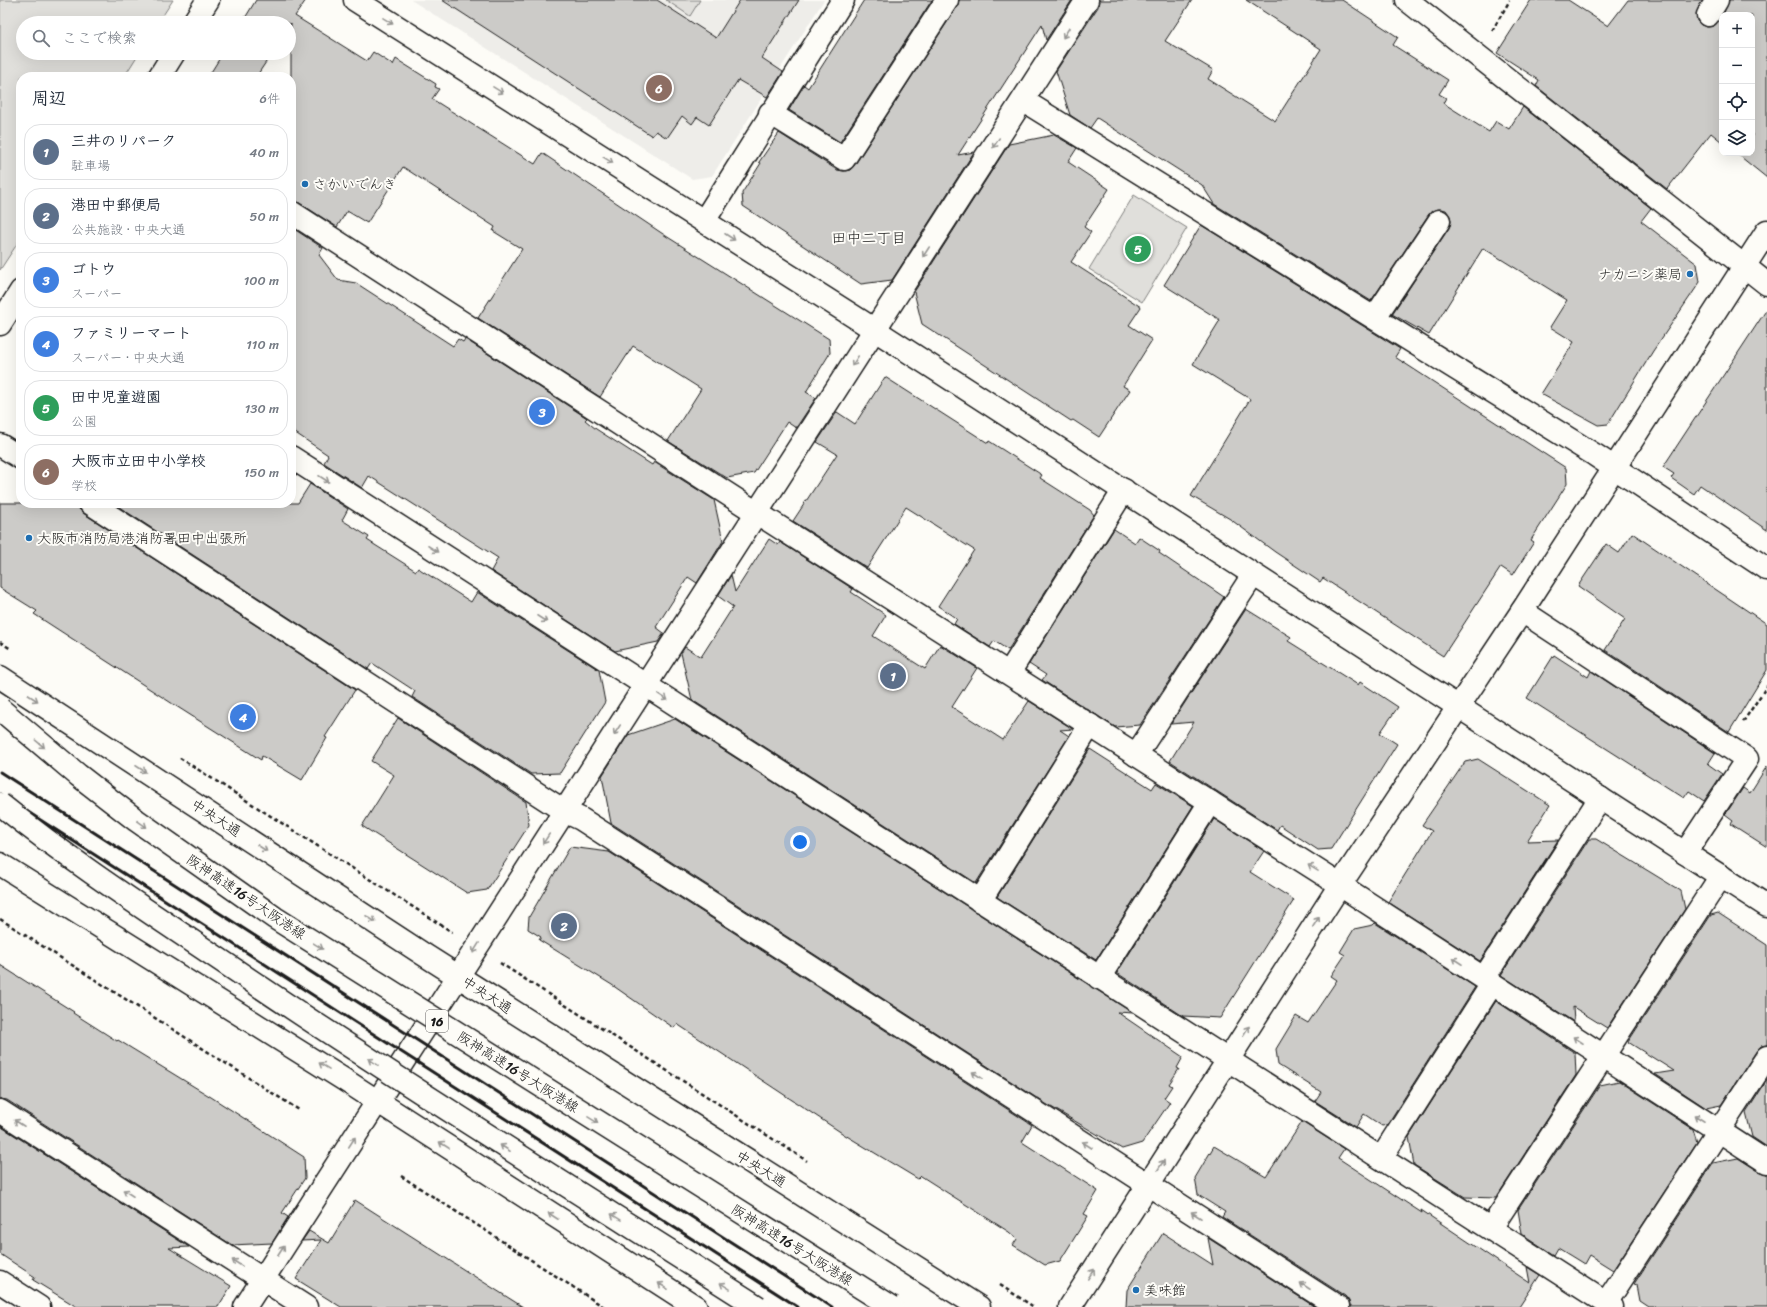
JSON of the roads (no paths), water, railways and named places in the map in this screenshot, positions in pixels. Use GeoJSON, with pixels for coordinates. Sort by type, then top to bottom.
{"type":"FeatureCollection","features":[{"type":"Feature","properties":{"kind":"main road"},"geometry":{"type":"LineString","coordinates":[[198,16],[208,0]]}},
{"type":"Feature","properties":{"kind":"main road"},"geometry":{"type":"LineString","coordinates":[[356,0],[1124,490],[1253,575],[1767,906]]}},
{"type":"Feature","properties":{"kind":"main road"},"geometry":{"type":"LineString","coordinates":[[704,221],[770,113],[843,0]]}},
{"type":"Feature","properties":{"kind":"main road"},"geometry":{"type":"LineString","coordinates":[[770,113],[844,158],[947,0]]}},
{"type":"Feature","properties":{"kind":"main road"},"geometry":{"type":"LineString","coordinates":[[245,1307],[378,1103],[458,976],[874,330],[1024,101],[1087,0]]}},
{"type":"Feature","properties":{"kind":"main road"},"geometry":{"type":"LineString","coordinates":[[1407,0],[1767,284]]}},
{"type":"Feature","properties":{"kind":"main road"},"geometry":{"type":"LineString","coordinates":[[162,72],[170,60]]}},
{"type":"Feature","properties":{"kind":"main road"},"geometry":{"type":"LineString","coordinates":[[1024,101],[1375,317],[1614,468],[1767,569]]}},
{"type":"Feature","properties":{"kind":"main road"},"geometry":{"type":"LineString","coordinates":[[296,215],[757,513],[1340,885],[1767,1162]]}},
{"type":"Feature","properties":{"kind":"main road"},"geometry":{"type":"LineString","coordinates":[[1375,317],[1438,221]]}},
{"type":"Feature","properties":{"kind":"main road"},"geometry":{"type":"LineString","coordinates":[[1070,1307],[1340,885],[1522,611],[1767,231]]}},
{"type":"Feature","properties":{"kind":"main road"},"geometry":{"type":"LineString","coordinates":[[0,324],[16,298]]}},
{"type":"Feature","properties":{"kind":"main road"},"geometry":{"type":"LineString","coordinates":[[0,445],[16,455]]}},
{"type":"Feature","properties":{"kind":"main road"},"geometry":{"type":"LineString","coordinates":[[296,460],[1609,1305],[1767,1057]]}},
{"type":"Feature","properties":{"kind":"main road"},"geometry":{"type":"LineString","coordinates":[[1009,673],[1113,510],[1124,490]]}},
{"type":"Feature","properties":{"kind":"main road"},"geometry":{"type":"LineString","coordinates":[[98,508],[564,811],[581,819],[1338,1307]]}},
{"type":"Feature","properties":{"kind":"main road"},"geometry":{"type":"LineString","coordinates":[[1136,755],[1253,575]]}},
{"type":"Feature","properties":{"kind":"main road"},"geometry":{"type":"LineString","coordinates":[[1522,611],[1747,759],[1685,853]]}},
{"type":"Feature","properties":{"kind":"main road","name":"中央大通"},"geometry":{"type":"LineString","coordinates":[[0,677],[458,976],[979,1307]]}},
{"type":"Feature","properties":{"kind":"main road","name":"阪神高速16号大阪港線"},"geometry":{"type":"LineString","coordinates":[[0,709],[78,775],[136,820],[275,918],[892,1307]]}},
{"type":"Feature","properties":{"kind":"main road"},"geometry":{"type":"LineString","coordinates":[[980,901],[1090,725]]}},
{"type":"Feature","properties":{"kind":"main road"},"geometry":{"type":"LineString","coordinates":[[1382,1158],[1600,798]]}},
{"type":"Feature","properties":{"kind":"main road"},"geometry":{"type":"LineString","coordinates":[[1099,978],[1210,802]]}},
{"type":"Feature","properties":{"kind":"main road"},"geometry":{"type":"LineString","coordinates":[[0,804],[95,876],[335,1037],[511,1151],[758,1307]]}},
{"type":"Feature","properties":{"kind":"main road"},"geometry":{"type":"LineString","coordinates":[[0,864],[343,1078],[378,1103],[696,1307]]}},
{"type":"Feature","properties":{"kind":"main road"},"geometry":{"type":"LineString","coordinates":[[1491,1228],[1721,876]]}},
{"type":"Feature","properties":{"kind":"main road"},"geometry":{"type":"LineString","coordinates":[[0,1111],[306,1307]]}},
{"type":"Feature","properties":{"kind":"main road"},"geometry":{"type":"LineString","coordinates":[[0,1282],[39,1307]]}},
{"type":"Feature","properties":{"kind":"railway"},"geometry":{"type":"LineString","coordinates":[[0,772],[832,1307]]}},
{"type":"Feature","properties":{"kind":"railway"},"geometry":{"type":"LineString","coordinates":[[0,794],[798,1307]]}},
{"type":"Feature","properties":{"kind":"place","name":"大阪市立田中小学校"},"geometry":{"type":"Point","coordinates":[659,88]}},
{"type":"Feature","properties":{"kind":"place","name":"さかいでんき"},"geometry":{"type":"Point","coordinates":[305,184]}},
{"type":"Feature","properties":{"kind":"place","name":"田中児童遊園"},"geometry":{"type":"Point","coordinates":[1138,249]}},
{"type":"Feature","properties":{"kind":"place","name":"ナカニシ薬局"},"geometry":{"type":"Point","coordinates":[1690,274]}},
{"type":"Feature","properties":{"kind":"place","name":"ゴトウ"},"geometry":{"type":"Point","coordinates":[542,412]}},
{"type":"Feature","properties":{"kind":"place","name":"大阪市消防局港消防署田中出張所"},"geometry":{"type":"Point","coordinates":[29,538]}},
{"type":"Feature","properties":{"kind":"place","name":"三井のリパーク"},"geometry":{"type":"Point","coordinates":[893,676]}},
{"type":"Feature","properties":{"kind":"place","name":"ファミリーマート"},"geometry":{"type":"Point","coordinates":[243,717]}},
{"type":"Feature","properties":{"kind":"place","name":"港田中郵便局"},"geometry":{"type":"Point","coordinates":[564,926]}},
{"type":"Feature","properties":{"kind":"place","name":"美味館"},"geometry":{"type":"Point","coordinates":[1136,1290]}},
{"type":"Feature","properties":{"kind":"district","name":"田中二丁目"},"geometry":{"type":"Point","coordinates":[869,238]}}]}
